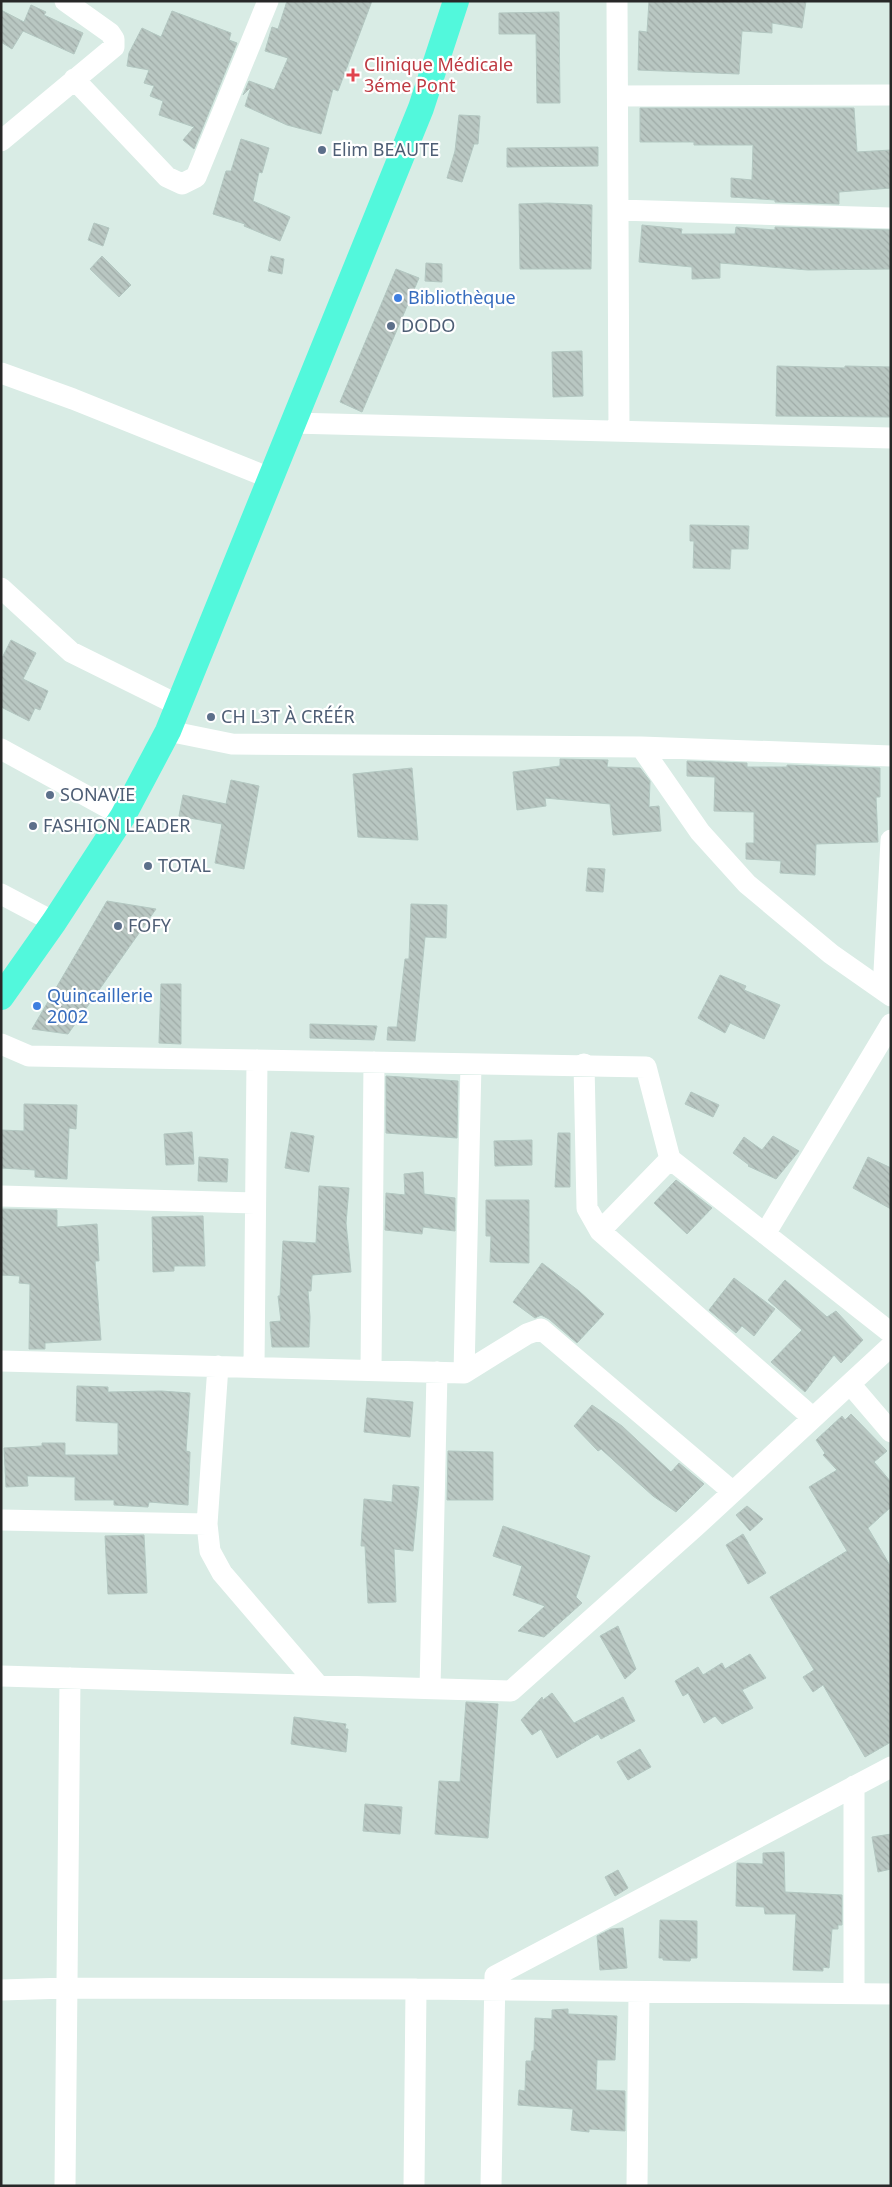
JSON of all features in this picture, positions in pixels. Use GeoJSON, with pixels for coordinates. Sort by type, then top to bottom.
{"type":"FeatureCollection","features":[{"type":"Feature","properties":{"kind":"main road"},"geometry":{"type":"LineString","coordinates":[[1,997],[54,922],[124,816],[168,732],[421,108],[456,1]]}},
{"type":"Feature","properties":{"kind":"street"},"geometry":{"type":"LineString","coordinates":[[1,141],[114,47],[114,39],[110,32],[65,1]]}},
{"type":"Feature","properties":{"kind":"street"},"geometry":{"type":"LineString","coordinates":[[74,79],[167,177],[182,184],[196,177],[268,1]]}},
{"type":"Feature","properties":{"kind":"street"},"geometry":{"type":"LineString","coordinates":[[617,1],[619,431]]}},
{"type":"Feature","properties":{"kind":"street"},"geometry":{"type":"LineString","coordinates":[[618,96],[891,95]]}},
{"type":"Feature","properties":{"kind":"street"},"geometry":{"type":"LineString","coordinates":[[618,210],[891,218]]}},
{"type":"Feature","properties":{"kind":"street"},"geometry":{"type":"LineString","coordinates":[[1,373],[74,399],[270,478]]}},
{"type":"Feature","properties":{"kind":"street"},"geometry":{"type":"LineString","coordinates":[[292,423],[891,438]]}},
{"type":"Feature","properties":{"kind":"street"},"geometry":{"type":"LineString","coordinates":[[1,588],[71,652],[178,705]]}},
{"type":"Feature","properties":{"kind":"street"},"geometry":{"type":"LineString","coordinates":[[168,732],[232,744],[642,747],[891,756]]}},
{"type":"Feature","properties":{"kind":"street"},"geometry":{"type":"LineString","coordinates":[[642,747],[700,832],[747,884],[831,954],[887,993]]}},
{"type":"Feature","properties":{"kind":"street"},"geometry":{"type":"LineString","coordinates":[[1,749],[124,816]]}},
{"type":"Feature","properties":{"kind":"street"},"geometry":{"type":"LineString","coordinates":[[887,993],[891,840]]}},
{"type":"Feature","properties":{"kind":"street"},"geometry":{"type":"LineString","coordinates":[[1,894],[54,922]]}},
{"type":"Feature","properties":{"kind":"street"},"geometry":{"type":"LineString","coordinates":[[765,1234],[891,1024]]}},
{"type":"Feature","properties":{"kind":"street"},"geometry":{"type":"LineString","coordinates":[[1,1044],[29,1056],[471,1064],[584,1064],[646,1067],[670,1159],[891,1333]]}},
{"type":"Feature","properties":{"kind":"street"},"geometry":{"type":"LineString","coordinates":[[254,1368],[257,1060]]}},
{"type":"Feature","properties":{"kind":"street"},"geometry":{"type":"LineString","coordinates":[[371,1370],[374,1062]]}},
{"type":"Feature","properties":{"kind":"street"},"geometry":{"type":"LineString","coordinates":[[464,1373],[471,1064]]}},
{"type":"Feature","properties":{"kind":"street"},"geometry":{"type":"LineString","coordinates":[[584,1064],[587,1208],[600,1231],[814,1418]]}},
{"type":"Feature","properties":{"kind":"street"},"geometry":{"type":"LineString","coordinates":[[600,1231],[670,1159]]}},
{"type":"Feature","properties":{"kind":"street"},"geometry":{"type":"LineString","coordinates":[[1,1196],[256,1203]]}},
{"type":"Feature","properties":{"kind":"street"},"geometry":{"type":"LineString","coordinates":[[1,1361],[464,1373],[527,1334],[541,1329],[733,1492]]}},
{"type":"Feature","properties":{"kind":"street"},"geometry":{"type":"LineString","coordinates":[[1,1676],[510,1691],[733,1492],[891,1346]]}},
{"type":"Feature","properties":{"kind":"street"},"geometry":{"type":"LineString","coordinates":[[218,1366],[207,1524],[210,1551],[222,1573],[318,1685]]}},
{"type":"Feature","properties":{"kind":"street"},"geometry":{"type":"LineString","coordinates":[[430,1689],[437,1372]]}},
{"type":"Feature","properties":{"kind":"street"},"geometry":{"type":"LineString","coordinates":[[850,1384],[891,1432]]}},
{"type":"Feature","properties":{"kind":"street"},"geometry":{"type":"LineString","coordinates":[[1,1520],[207,1524]]}},
{"type":"Feature","properties":{"kind":"street"},"geometry":{"type":"LineString","coordinates":[[65,2186],[70,1678]]}},
{"type":"Feature","properties":{"kind":"street"},"geometry":{"type":"LineString","coordinates":[[491,2186],[495,1976],[891,1767]]}},
{"type":"Feature","properties":{"kind":"street"},"geometry":{"type":"LineString","coordinates":[[854,1786],[854,1994]]}},
{"type":"Feature","properties":{"kind":"street"},"geometry":{"type":"LineString","coordinates":[[1,1990],[67,1988],[495,1989],[891,1994]]}},
{"type":"Feature","properties":{"kind":"street"},"geometry":{"type":"LineString","coordinates":[[414,2186],[416,1989]]}},
{"type":"Feature","properties":{"kind":"street"},"geometry":{"type":"LineString","coordinates":[[637,2186],[639,1992]]}},
{"type":"Feature","properties":{"kind":"building"},"geometry":{"type":"Polygon","coordinates":[[[287,1],[372,1],[338,91],[333,89],[321,134],[287,125],[245,106],[251,87],[243,95],[249,81],[274,90],[288,58],[265,51],[272,27],[278,29],[287,1]]]}},
{"type":"Feature","properties":{"kind":"building"},"geometry":{"type":"Polygon","coordinates":[[[649,1],[806,1],[802,28],[772,23],[772,33],[742,31],[739,74],[638,70],[639,31],[647,32],[649,1]]]}},
{"type":"Feature","properties":{"kind":"building"},"geometry":{"type":"Polygon","coordinates":[[[31,5],[46,12],[44,15],[83,33],[74,54],[23,31],[12,49],[1,42],[1,10],[24,22],[31,5]]]}},
{"type":"Feature","properties":{"kind":"building"},"geometry":{"type":"Polygon","coordinates":[[[172,11],[231,33],[229,40],[237,43],[194,149],[183,140],[194,127],[159,115],[163,101],[150,96],[154,86],[144,83],[149,70],[127,66],[129,53],[142,28],[161,37],[172,11]]]}},
{"type":"Feature","properties":{"kind":"building"},"geometry":{"type":"Polygon","coordinates":[[[559,12],[560,103],[537,103],[536,34],[499,34],[499,13],[559,12]]]}},
{"type":"Feature","properties":{"kind":"building"},"geometry":{"type":"Polygon","coordinates":[[[640,108],[854,108],[857,152],[891,150],[891,188],[839,192],[839,204],[775,202],[775,200],[731,197],[731,178],[752,180],[753,145],[694,145],[694,142],[640,142],[640,108]]]}},
{"type":"Feature","properties":{"kind":"building"},"geometry":{"type":"Polygon","coordinates":[[[459,115],[480,116],[478,144],[474,144],[462,182],[447,178],[455,151],[459,115]]]}},
{"type":"Feature","properties":{"kind":"building"},"geometry":{"type":"Polygon","coordinates":[[[241,139],[269,148],[262,173],[259,172],[253,201],[290,217],[280,241],[244,226],[245,224],[213,214],[226,171],[231,171],[241,139]]]}},
{"type":"Feature","properties":{"kind":"building"},"geometry":{"type":"Polygon","coordinates":[[[598,147],[598,166],[507,167],[507,148],[598,147]]]}},
{"type":"Feature","properties":{"kind":"building"},"geometry":{"type":"Polygon","coordinates":[[[519,204],[592,205],[591,269],[520,269],[519,204]]]}},
{"type":"Feature","properties":{"kind":"building"},"geometry":{"type":"Polygon","coordinates":[[[94,223],[109,228],[103,246],[88,240],[94,223]]]}},
{"type":"Feature","properties":{"kind":"building"},"geometry":{"type":"Polygon","coordinates":[[[642,225],[682,229],[681,234],[735,234],[736,227],[775,230],[775,227],[891,230],[891,269],[808,270],[720,263],[720,278],[692,279],[692,267],[639,262],[642,225]]]}},
{"type":"Feature","properties":{"kind":"building"},"geometry":{"type":"Polygon","coordinates":[[[102,256],[131,285],[119,297],[90,269],[102,256]]]}},
{"type":"Feature","properties":{"kind":"building"},"geometry":{"type":"Polygon","coordinates":[[[271,256],[284,259],[282,274],[268,271],[271,256]]]}},
{"type":"Feature","properties":{"kind":"building"},"geometry":{"type":"Polygon","coordinates":[[[426,263],[442,264],[442,282],[425,281],[426,263]]]}},
{"type":"Feature","properties":{"kind":"building"},"geometry":{"type":"Polygon","coordinates":[[[396,269],[419,278],[362,412],[340,402],[396,269]]]}},
{"type":"Feature","properties":{"kind":"building"},"geometry":{"type":"Polygon","coordinates":[[[582,351],[583,396],[553,397],[552,352],[582,351]]]}},
{"type":"Feature","properties":{"kind":"building"},"geometry":{"type":"Polygon","coordinates":[[[777,366],[891,367],[891,417],[776,416],[777,366]]]}},
{"type":"Feature","properties":{"kind":"building"},"geometry":{"type":"Polygon","coordinates":[[[690,525],[749,526],[748,549],[731,549],[730,569],[693,568],[694,541],[690,541],[690,525]]]}},
{"type":"Feature","properties":{"kind":"building"},"geometry":{"type":"Polygon","coordinates":[[[11,640],[36,653],[23,679],[48,691],[40,710],[35,708],[29,721],[1,707],[1,660],[11,640]]]}},
{"type":"Feature","properties":{"kind":"building"},"geometry":{"type":"Polygon","coordinates":[[[560,759],[608,760],[607,767],[640,768],[650,781],[649,807],[659,806],[661,831],[613,835],[610,804],[545,798],[546,806],[517,810],[513,772],[560,766],[560,759]]]}},
{"type":"Feature","properties":{"kind":"building"},"geometry":{"type":"Polygon","coordinates":[[[687,761],[747,763],[747,767],[787,767],[787,765],[880,768],[880,797],[876,797],[878,842],[816,844],[815,875],[780,873],[781,861],[746,859],[746,843],[754,843],[754,812],[714,811],[715,777],[687,776],[687,761]]]}},
{"type":"Feature","properties":{"kind":"building"},"geometry":{"type":"Polygon","coordinates":[[[412,768],[418,840],[358,837],[353,774],[412,768]]]}},
{"type":"Feature","properties":{"kind":"building"},"geometry":{"type":"Polygon","coordinates":[[[231,780],[259,786],[244,869],[215,863],[222,824],[179,816],[183,795],[226,804],[231,780]]]}},
{"type":"Feature","properties":{"kind":"building"},"geometry":{"type":"Polygon","coordinates":[[[588,868],[605,869],[603,892],[586,891],[588,868]]]}},
{"type":"Feature","properties":{"kind":"building"},"geometry":{"type":"Polygon","coordinates":[[[107,901],[156,909],[68,1034],[32,1029],[107,901]]]}},
{"type":"Feature","properties":{"kind":"building"},"geometry":{"type":"Polygon","coordinates":[[[411,904],[447,905],[446,938],[425,937],[415,1041],[387,1040],[388,1027],[397,1027],[405,959],[409,959],[411,904]]]}},
{"type":"Feature","properties":{"kind":"building"},"geometry":{"type":"Polygon","coordinates":[[[720,975],[746,986],[744,990],[780,1005],[764,1039],[730,1023],[725,1033],[698,1018],[720,975]]]}},
{"type":"Feature","properties":{"kind":"building"},"geometry":{"type":"Polygon","coordinates":[[[161,984],[181,984],[181,1044],[159,1043],[161,984]]]}},
{"type":"Feature","properties":{"kind":"building"},"geometry":{"type":"Polygon","coordinates":[[[310,1024],[377,1026],[374,1040],[310,1038],[310,1024]]]}},
{"type":"Feature","properties":{"kind":"building"},"geometry":{"type":"Polygon","coordinates":[[[386,1076],[458,1081],[457,1138],[386,1133],[386,1076]]]}},
{"type":"Feature","properties":{"kind":"building"},"geometry":{"type":"Polygon","coordinates":[[[691,1092],[719,1105],[713,1117],[685,1104],[691,1092]]]}},
{"type":"Feature","properties":{"kind":"building"},"geometry":{"type":"Polygon","coordinates":[[[24,1104],[77,1105],[76,1129],[69,1128],[67,1179],[35,1177],[35,1170],[1,1168],[1,1130],[24,1131],[24,1104]]]}},
{"type":"Feature","properties":{"kind":"building"},"geometry":{"type":"Polygon","coordinates":[[[192,1132],[194,1164],[166,1165],[164,1134],[192,1132]]]}},
{"type":"Feature","properties":{"kind":"building"},"geometry":{"type":"Polygon","coordinates":[[[291,1132],[314,1136],[309,1172],[285,1168],[291,1132]]]}},
{"type":"Feature","properties":{"kind":"building"},"geometry":{"type":"Polygon","coordinates":[[[558,1133],[570,1133],[570,1187],[555,1187],[558,1133]]]}},
{"type":"Feature","properties":{"kind":"building"},"geometry":{"type":"Polygon","coordinates":[[[773,1136],[799,1151],[776,1179],[748,1166],[733,1153],[744,1137],[762,1150],[773,1136]]]}},
{"type":"Feature","properties":{"kind":"building"},"geometry":{"type":"Polygon","coordinates":[[[532,1140],[532,1165],[495,1166],[494,1141],[532,1140]]]}},
{"type":"Feature","properties":{"kind":"building"},"geometry":{"type":"Polygon","coordinates":[[[199,1157],[228,1159],[227,1182],[198,1181],[199,1157]]]}},
{"type":"Feature","properties":{"kind":"building"},"geometry":{"type":"Polygon","coordinates":[[[868,1157],[891,1168],[891,1209],[853,1188],[868,1157]]]}},
{"type":"Feature","properties":{"kind":"building"},"geometry":{"type":"Polygon","coordinates":[[[423,1172],[424,1194],[455,1198],[455,1231],[423,1227],[422,1234],[385,1230],[386,1193],[405,1195],[404,1174],[423,1172]]]}},
{"type":"Feature","properties":{"kind":"building"},"geometry":{"type":"Polygon","coordinates":[[[676,1180],[712,1208],[687,1234],[654,1203],[676,1180]]]}},
{"type":"Feature","properties":{"kind":"building"},"geometry":{"type":"Polygon","coordinates":[[[319,1186],[349,1188],[346,1223],[351,1272],[312,1275],[311,1291],[308,1291],[310,1317],[309,1347],[272,1347],[270,1322],[281,1321],[278,1296],[280,1296],[283,1241],[316,1243],[319,1186]]]}},
{"type":"Feature","properties":{"kind":"building"},"geometry":{"type":"Polygon","coordinates":[[[486,1200],[529,1200],[529,1263],[490,1262],[491,1236],[486,1236],[486,1200]]]}},
{"type":"Feature","properties":{"kind":"building"},"geometry":{"type":"Polygon","coordinates":[[[1,1209],[57,1210],[57,1227],[97,1224],[99,1261],[95,1261],[101,1340],[45,1343],[45,1349],[29,1349],[30,1284],[19,1283],[20,1276],[1,1275],[1,1209]]]}},
{"type":"Feature","properties":{"kind":"building"},"geometry":{"type":"Polygon","coordinates":[[[203,1216],[205,1266],[174,1266],[174,1271],[153,1272],[152,1217],[203,1216]]]}},
{"type":"Feature","properties":{"kind":"building"},"geometry":{"type":"Polygon","coordinates":[[[542,1263],[579,1291],[604,1314],[577,1343],[549,1319],[541,1315],[535,1318],[513,1302],[542,1263]]]}},
{"type":"Feature","properties":{"kind":"building"},"geometry":{"type":"Polygon","coordinates":[[[734,1278],[775,1309],[754,1336],[742,1326],[736,1333],[709,1310],[734,1278]]]}},
{"type":"Feature","properties":{"kind":"building"},"geometry":{"type":"Polygon","coordinates":[[[785,1280],[827,1317],[836,1311],[863,1340],[841,1363],[834,1355],[805,1392],[771,1362],[802,1330],[768,1300],[785,1280]]]}},
{"type":"Feature","properties":{"kind":"building"},"geometry":{"type":"Polygon","coordinates":[[[77,1386],[108,1387],[108,1392],[161,1391],[190,1393],[186,1451],[190,1452],[188,1505],[149,1502],[148,1507],[114,1505],[114,1500],[75,1500],[75,1477],[27,1476],[28,1486],[6,1487],[4,1448],[42,1446],[42,1443],[65,1443],[65,1455],[118,1455],[118,1423],[76,1421],[77,1386]]]}},
{"type":"Feature","properties":{"kind":"building"},"geometry":{"type":"Polygon","coordinates":[[[367,1398],[413,1402],[410,1437],[364,1432],[367,1398]]]}},
{"type":"Feature","properties":{"kind":"building"},"geometry":{"type":"Polygon","coordinates":[[[592,1405],[622,1426],[671,1472],[679,1463],[704,1484],[676,1512],[653,1496],[601,1449],[598,1451],[574,1426],[592,1405]]]}},
{"type":"Feature","properties":{"kind":"building"},"geometry":{"type":"Polygon","coordinates":[[[851,1414],[887,1451],[874,1462],[891,1482],[891,1507],[868,1528],[891,1567],[891,1742],[865,1757],[823,1685],[813,1692],[803,1677],[814,1670],[770,1597],[847,1551],[809,1487],[837,1470],[823,1455],[825,1453],[816,1440],[842,1416],[845,1420],[851,1414]]]}},
{"type":"Feature","properties":{"kind":"building"},"geometry":{"type":"Polygon","coordinates":[[[448,1451],[493,1452],[493,1500],[447,1500],[448,1451]]]}},
{"type":"Feature","properties":{"kind":"building"},"geometry":{"type":"Polygon","coordinates":[[[393,1485],[419,1487],[413,1551],[394,1549],[396,1602],[368,1603],[365,1546],[361,1546],[364,1499],[392,1502],[393,1485]]]}},
{"type":"Feature","properties":{"kind":"building"},"geometry":{"type":"Polygon","coordinates":[[[747,1506],[763,1519],[750,1531],[736,1515],[747,1506]]]}},
{"type":"Feature","properties":{"kind":"building"},"geometry":{"type":"Polygon","coordinates":[[[503,1526],[590,1556],[576,1597],[582,1603],[544,1637],[518,1631],[545,1606],[513,1595],[522,1566],[493,1556],[503,1526]]]}},
{"type":"Feature","properties":{"kind":"building"},"geometry":{"type":"Polygon","coordinates":[[[743,1534],[766,1573],[748,1584],[726,1545],[743,1534]]]}},
{"type":"Feature","properties":{"kind":"building"},"geometry":{"type":"Polygon","coordinates":[[[144,1535],[147,1593],[108,1594],[105,1536],[144,1535]]]}},
{"type":"Feature","properties":{"kind":"building"},"geometry":{"type":"Polygon","coordinates":[[[618,1626],[636,1669],[625,1679],[600,1636],[618,1626]]]}},
{"type":"Feature","properties":{"kind":"building"},"geometry":{"type":"Polygon","coordinates":[[[750,1654],[766,1678],[742,1690],[753,1708],[722,1724],[715,1716],[704,1723],[688,1693],[683,1696],[675,1681],[698,1667],[703,1675],[722,1663],[725,1669],[750,1654]]]}},
{"type":"Feature","properties":{"kind":"building"},"geometry":{"type":"Polygon","coordinates":[[[552,1693],[574,1723],[623,1697],[635,1721],[601,1739],[598,1734],[557,1758],[541,1729],[532,1735],[521,1720],[542,1697],[543,1700],[552,1693]]]}},
{"type":"Feature","properties":{"kind":"building"},"geometry":{"type":"Polygon","coordinates":[[[466,1702],[498,1704],[488,1838],[435,1834],[439,1781],[460,1782],[466,1702]]]}},
{"type":"Feature","properties":{"kind":"building"},"geometry":{"type":"Polygon","coordinates":[[[294,1717],[346,1724],[345,1729],[348,1729],[346,1752],[291,1744],[294,1717]]]}},
{"type":"Feature","properties":{"kind":"building"},"geometry":{"type":"Polygon","coordinates":[[[640,1749],[651,1767],[628,1780],[617,1762],[640,1749]]]}},
{"type":"Feature","properties":{"kind":"building"},"geometry":{"type":"Polygon","coordinates":[[[365,1804],[402,1807],[400,1834],[363,1831],[365,1804]]]}},
{"type":"Feature","properties":{"kind":"building"},"geometry":{"type":"Polygon","coordinates":[[[891,1834],[891,1869],[878,1872],[872,1837],[891,1834]]]}},
{"type":"Feature","properties":{"kind":"building"},"geometry":{"type":"Polygon","coordinates":[[[784,1852],[785,1892],[842,1895],[842,1925],[838,1925],[838,1929],[832,1929],[829,1968],[823,1967],[823,1971],[793,1970],[796,1914],[765,1914],[764,1907],[736,1906],[737,1863],[763,1864],[763,1853],[784,1852]]]}},
{"type":"Feature","properties":{"kind":"building"},"geometry":{"type":"Polygon","coordinates":[[[618,1870],[628,1888],[615,1896],[605,1877],[618,1870]]]}},
{"type":"Feature","properties":{"kind":"building"},"geometry":{"type":"Polygon","coordinates":[[[660,1920],[697,1921],[697,1958],[691,1958],[690,1961],[663,1960],[663,1958],[659,1958],[660,1920]]]}},
{"type":"Feature","properties":{"kind":"building"},"geometry":{"type":"Polygon","coordinates":[[[623,1928],[627,1968],[600,1970],[597,1936],[611,1929],[623,1928]]]}},
{"type":"Feature","properties":{"kind":"building"},"geometry":{"type":"Polygon","coordinates":[[[568,2009],[568,2014],[617,2016],[615,2060],[597,2060],[596,2090],[625,2091],[625,2131],[589,2129],[589,2132],[571,2130],[573,2109],[518,2105],[519,2090],[525,2091],[526,2061],[531,2061],[532,2051],[534,2051],[535,2018],[552,2019],[552,2010],[568,2009]]]}},
{"type":"Feature","properties":{"kind":"place","name":"Clinique Médicale 3éme Pont"},"geometry":{"type":"Point","coordinates":[353,75]}},
{"type":"Feature","properties":{"kind":"place","name":"Elim BEAUTE"},"geometry":{"type":"Point","coordinates":[322,150]}},
{"type":"Feature","properties":{"kind":"place","name":"Bibliothèque"},"geometry":{"type":"Point","coordinates":[398,298]}},
{"type":"Feature","properties":{"kind":"place","name":"DODO"},"geometry":{"type":"Point","coordinates":[391,326]}},
{"type":"Feature","properties":{"kind":"place","name":"CH L3T À CRÉÉR"},"geometry":{"type":"Point","coordinates":[211,717]}},
{"type":"Feature","properties":{"kind":"place","name":"SONAVIE"},"geometry":{"type":"Point","coordinates":[50,795]}},
{"type":"Feature","properties":{"kind":"place","name":"FASHION LEADER"},"geometry":{"type":"Point","coordinates":[33,826]}},
{"type":"Feature","properties":{"kind":"place","name":"TOTAL"},"geometry":{"type":"Point","coordinates":[148,866]}},
{"type":"Feature","properties":{"kind":"place","name":"FOFY"},"geometry":{"type":"Point","coordinates":[118,926]}},
{"type":"Feature","properties":{"kind":"place","name":"Quincaillerie 2002"},"geometry":{"type":"Point","coordinates":[37,1006]}}]}
